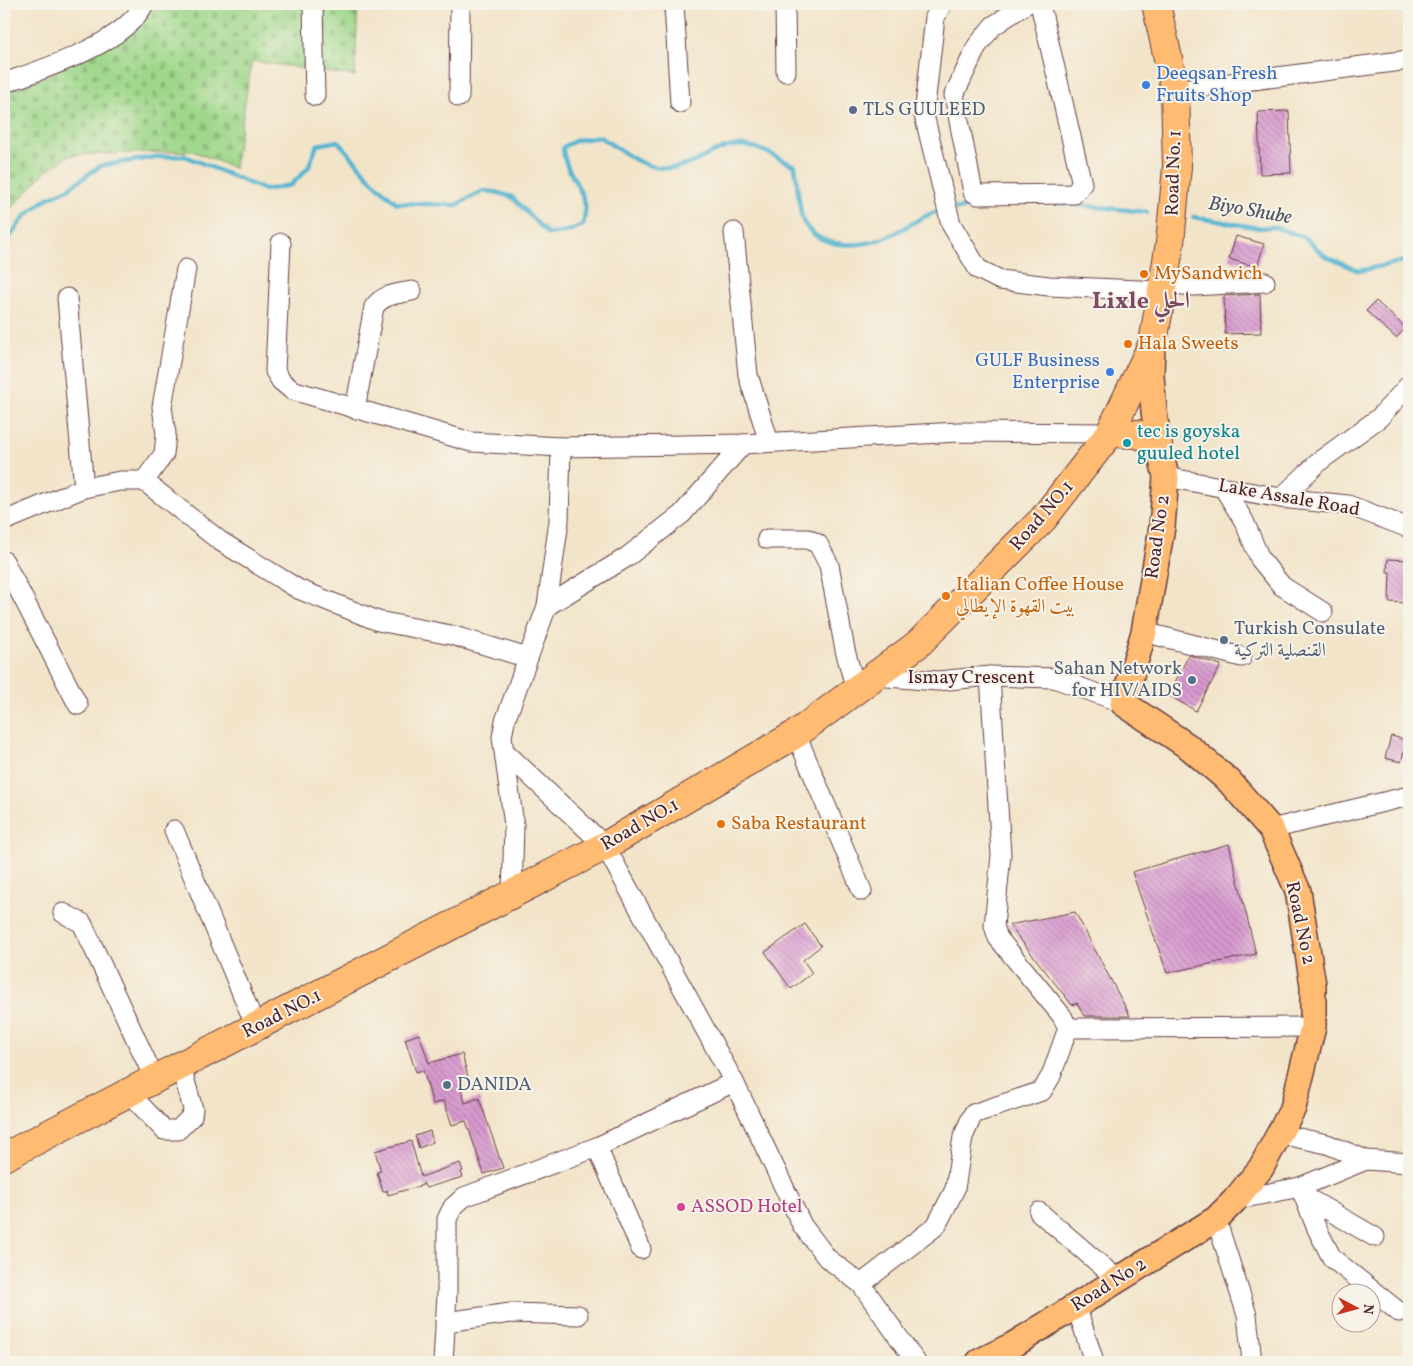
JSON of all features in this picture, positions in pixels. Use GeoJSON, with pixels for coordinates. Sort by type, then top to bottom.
{"type":"FeatureCollection","features":[{"type":"Feature","properties":{"kind":"highway","name":"Road No. 1"},"geometry":{"type":"LineString","coordinates":[[1152,343],[1170,243],[1177,167],[1175,90],[1156,4]]}},
{"type":"Feature","properties":{"kind":"highway","name":"Road NO.1"},"geometry":{"type":"LineString","coordinates":[[4,1157],[605,846],[796,734],[918,644],[1043,519],[1110,433],[1152,343]]}},
{"type":"Feature","properties":{"kind":"highway"},"geometry":{"type":"LineString","coordinates":[[1110,433],[1131,433],[1158,442]]}},
{"type":"Feature","properties":{"kind":"main road","name":"Road No 2"},"geometry":{"type":"LineString","coordinates":[[979,1362],[1013,1345],[1216,1219],[1235,1200],[1261,1168],[1294,1108],[1313,1027],[1312,985],[1298,891],[1271,829],[1229,781],[1189,747],[1123,703],[1144,632],[1162,527],[1166,476],[1158,442],[1151,376],[1152,343]]}},
{"type":"Feature","properties":{"kind":"street"},"geometry":{"type":"LineString","coordinates":[[4,83],[56,65],[108,39],[138,15],[144,4]]}},
{"type":"Feature","properties":{"kind":"street"},"geometry":{"type":"LineString","coordinates":[[313,4],[314,96]]}},
{"type":"Feature","properties":{"kind":"street"},"geometry":{"type":"LineString","coordinates":[[458,97],[460,4]]}},
{"type":"Feature","properties":{"kind":"street"},"geometry":{"type":"LineString","coordinates":[[674,4],[680,103]]}},
{"type":"Feature","properties":{"kind":"street"},"geometry":{"type":"LineString","coordinates":[[785,4],[786,72]]}},
{"type":"Feature","properties":{"kind":"street"},"geometry":{"type":"LineString","coordinates":[[942,4],[935,17],[925,91],[924,115],[951,224],[978,269],[1000,280],[1049,286],[1162,287],[1265,282]]}},
{"type":"Feature","properties":{"kind":"street"},"geometry":{"type":"LineString","coordinates":[[1026,4],[993,26],[977,46],[954,95],[972,192],[978,195],[1074,194],[1082,184],[1040,4]]}},
{"type":"Feature","properties":{"kind":"street"},"geometry":{"type":"LineString","coordinates":[[1175,90],[1409,60]]}},
{"type":"Feature","properties":{"kind":"street"},"geometry":{"type":"LineString","coordinates":[[925,91],[954,95]]}},
{"type":"Feature","properties":{"kind":"street"},"geometry":{"type":"LineString","coordinates":[[734,232],[748,375],[769,442]]}},
{"type":"Feature","properties":{"kind":"street"},"geometry":{"type":"LineString","coordinates":[[281,243],[275,371],[281,381],[292,390],[471,442],[561,448],[743,444],[958,432],[1110,433]]}},
{"type":"Feature","properties":{"kind":"street"},"geometry":{"type":"LineString","coordinates":[[144,481],[164,454],[166,434],[162,407],[186,269]]}},
{"type":"Feature","properties":{"kind":"street"},"geometry":{"type":"LineString","coordinates":[[355,409],[374,307],[380,299],[388,295],[412,292]]}},
{"type":"Feature","properties":{"kind":"street"},"geometry":{"type":"LineString","coordinates":[[67,298],[84,488]]}},
{"type":"Feature","properties":{"kind":"street"},"geometry":{"type":"LineString","coordinates":[[1281,498],[1321,460],[1379,418],[1409,384]]}},
{"type":"Feature","properties":{"kind":"street"},"geometry":{"type":"LineString","coordinates":[[547,606],[627,557],[682,514],[743,444]]}},
{"type":"Feature","properties":{"kind":"street"},"geometry":{"type":"LineString","coordinates":[[512,895],[514,825],[502,737],[505,721],[547,606],[559,521],[561,448]]}},
{"type":"Feature","properties":{"kind":"street","name":"Lake Assale Road"},"geometry":{"type":"LineString","coordinates":[[1166,476],[1281,498],[1348,505],[1409,528]]}},
{"type":"Feature","properties":{"kind":"street"},"geometry":{"type":"LineString","coordinates":[[4,520],[84,488],[120,481],[144,481],[220,541],[298,589],[378,620],[451,636],[528,658]]}},
{"type":"Feature","properties":{"kind":"street"},"geometry":{"type":"LineString","coordinates":[[1222,487],[1244,521],[1260,559],[1282,586],[1323,612]]}},
{"type":"Feature","properties":{"kind":"street"},"geometry":{"type":"LineString","coordinates":[[767,539],[808,538],[818,544],[830,565],[845,650],[866,683]]}},
{"type":"Feature","properties":{"kind":"street"},"geometry":{"type":"LineString","coordinates":[[4,561],[78,705]]}},
{"type":"Feature","properties":{"kind":"street"},"geometry":{"type":"LineString","coordinates":[[1144,632],[1242,657]]}},
{"type":"Feature","properties":{"kind":"street"},"geometry":{"type":"LineString","coordinates":[[861,1284],[936,1226],[955,1189],[963,1137],[973,1114],[1042,1091],[1051,1076],[1068,1028],[1058,1010],[998,938],[994,926],[1002,855],[990,676]]}},
{"type":"Feature","properties":{"kind":"street","name":"Ismay Crescent"},"geometry":{"type":"LineString","coordinates":[[866,683],[938,681],[990,676],[1054,678],[1123,703]]}},
{"type":"Feature","properties":{"kind":"street"},"geometry":{"type":"LineString","coordinates":[[796,734],[862,891]]}},
{"type":"Feature","properties":{"kind":"street"},"geometry":{"type":"LineString","coordinates":[[505,752],[605,846],[734,1082],[802,1225],[827,1258],[861,1284],[916,1362]]}},
{"type":"Feature","properties":{"kind":"street"},"geometry":{"type":"LineString","coordinates":[[1271,829],[1409,796]]}},
{"type":"Feature","properties":{"kind":"street"},"geometry":{"type":"LineString","coordinates":[[174,830],[256,1027]]}},
{"type":"Feature","properties":{"kind":"street"},"geometry":{"type":"LineString","coordinates":[[62,914],[82,923],[154,1080]]}},
{"type":"Feature","properties":{"kind":"street"},"geometry":{"type":"LineString","coordinates":[[1068,1028],[1313,1027]]}},
{"type":"Feature","properties":{"kind":"street"},"geometry":{"type":"LineString","coordinates":[[129,1093],[164,1130],[178,1130],[192,1116],[193,1109],[181,1067]]}},
{"type":"Feature","properties":{"kind":"street"},"geometry":{"type":"LineString","coordinates":[[443,1362],[447,1219],[453,1207],[464,1197],[597,1147],[734,1082]]}},
{"type":"Feature","properties":{"kind":"street"},"geometry":{"type":"LineString","coordinates":[[1280,1134],[1328,1144],[1366,1160],[1409,1163]]}},
{"type":"Feature","properties":{"kind":"street"},"geometry":{"type":"LineString","coordinates":[[597,1147],[640,1249]]}},
{"type":"Feature","properties":{"kind":"street"},"geometry":{"type":"LineString","coordinates":[[1235,1200],[1302,1192],[1366,1160]]}},
{"type":"Feature","properties":{"kind":"street"},"geometry":{"type":"LineString","coordinates":[[1302,1192],[1375,1236]]}},
{"type":"Feature","properties":{"kind":"street"},"geometry":{"type":"LineString","coordinates":[[1302,1192],[1317,1230],[1332,1258],[1399,1312]]}},
{"type":"Feature","properties":{"kind":"street"},"geometry":{"type":"LineString","coordinates":[[1039,1212],[1118,1279]]}},
{"type":"Feature","properties":{"kind":"street"},"geometry":{"type":"LineString","coordinates":[[1216,1219],[1247,1315],[1252,1362]]}},
{"type":"Feature","properties":{"kind":"street"},"geometry":{"type":"LineString","coordinates":[[1076,1305],[1094,1362]]}},
{"type":"Feature","properties":{"kind":"street"},"geometry":{"type":"LineString","coordinates":[[445,1322],[511,1313],[578,1315]]}},
{"type":"Feature","properties":{"kind":"green space"},"geometry":{"type":"Polygon","coordinates":[[[147,4],[358,4],[355,76],[252,61],[234,168],[193,151],[70,155],[46,171],[4,216],[4,94],[49,75],[147,4]]]}},
{"type":"Feature","properties":{"kind":"building"},"geometry":{"type":"Polygon","coordinates":[[[1289,111],[1291,173],[1260,174],[1258,112],[1289,111]]]}},
{"type":"Feature","properties":{"kind":"building"},"geometry":{"type":"Polygon","coordinates":[[[1236,236],[1264,244],[1257,267],[1229,259],[1236,236]]]}},
{"type":"Feature","properties":{"kind":"building"},"geometry":{"type":"Polygon","coordinates":[[[1260,294],[1261,333],[1225,334],[1224,296],[1260,294]]]}},
{"type":"Feature","properties":{"kind":"building"},"geometry":{"type":"Polygon","coordinates":[[[1376,301],[1406,328],[1396,338],[1366,311],[1376,301]]]}},
{"type":"Feature","properties":{"kind":"building"},"geometry":{"type":"Polygon","coordinates":[[[1388,559],[1409,560],[1409,603],[1389,602],[1390,572],[1387,572],[1388,559]]]}},
{"type":"Feature","properties":{"kind":"building"},"geometry":{"type":"Polygon","coordinates":[[[1189,655],[1221,665],[1196,711],[1168,695],[1189,655]]]}},
{"type":"Feature","properties":{"kind":"building"},"geometry":{"type":"Polygon","coordinates":[[[1391,736],[1407,740],[1401,762],[1385,758],[1391,736]]]}},
{"type":"Feature","properties":{"kind":"building"},"geometry":{"type":"Polygon","coordinates":[[[1229,844],[1256,954],[1167,973],[1132,872],[1229,844]]]}},
{"type":"Feature","properties":{"kind":"building"},"geometry":{"type":"Polygon","coordinates":[[[1075,912],[1130,1016],[1084,1016],[1077,1003],[1072,1005],[1009,925],[1075,912]]]}},
{"type":"Feature","properties":{"kind":"building"},"geometry":{"type":"Polygon","coordinates":[[[805,924],[821,946],[803,960],[812,973],[791,989],[765,952],[805,924]]]}},
{"type":"Feature","properties":{"kind":"building"},"geometry":{"type":"Polygon","coordinates":[[[419,1034],[429,1063],[462,1054],[468,1077],[458,1080],[465,1103],[479,1098],[503,1168],[484,1174],[466,1121],[452,1125],[444,1101],[433,1104],[423,1070],[416,1072],[405,1039],[419,1034]]]}},
{"type":"Feature","properties":{"kind":"building"},"geometry":{"type":"Polygon","coordinates":[[[430,1131],[433,1142],[419,1148],[415,1136],[430,1131]]]}},
{"type":"Feature","properties":{"kind":"building"},"geometry":{"type":"Polygon","coordinates":[[[411,1141],[421,1177],[460,1163],[463,1177],[426,1188],[423,1183],[423,1185],[388,1195],[387,1190],[383,1192],[377,1172],[381,1171],[375,1151],[411,1141]]]}},
{"type":"Feature","properties":{"kind":"waterway","name":"Biyo Shube"},"geometry":{"type":"LineString","coordinates":[[4,251],[11,235],[25,216],[48,198],[68,189],[100,166],[155,157],[185,156],[265,190],[291,185],[308,168],[317,145],[338,141],[375,184],[397,203],[456,205],[483,191],[495,192],[512,197],[548,234],[568,231],[583,225],[585,207],[583,197],[566,162],[563,147],[577,140],[600,137],[633,159],[655,167],[680,167],[719,150],[734,146],[750,147],[773,155],[795,166],[802,219],[812,232],[821,239],[832,243],[869,243],[897,232],[927,215],[939,211]]}},
{"type":"Feature","properties":{"kind":"waterway"},"geometry":{"type":"LineString","coordinates":[[1059,203],[1147,212]]}},
{"type":"Feature","properties":{"kind":"waterway"},"geometry":{"type":"LineString","coordinates":[[956,209],[989,204]]}},
{"type":"Feature","properties":{"kind":"waterway","name":"Biyo Shube"},"geometry":{"type":"LineString","coordinates":[[1193,217],[1260,228],[1274,227],[1304,237],[1325,256],[1359,271],[1409,260]]}},
{"type":"Feature","properties":{"kind":"place","name":"Deeqsan Fresh Fruits Shop"},"geometry":{"type":"Point","coordinates":[1146,85]}},
{"type":"Feature","properties":{"kind":"place","name":"TLS GUULEED"},"geometry":{"type":"Point","coordinates":[853,110]}},
{"type":"Feature","properties":{"kind":"place","name":"MySandwich"},"geometry":{"type":"Point","coordinates":[1144,274]}},
{"type":"Feature","properties":{"kind":"place","name":"Hala Sweets"},"geometry":{"type":"Point","coordinates":[1128,344]}},
{"type":"Feature","properties":{"kind":"place","name":"GULF Business Enterprise"},"geometry":{"type":"Point","coordinates":[1110,372]}},
{"type":"Feature","properties":{"kind":"place","name":"tec is goyska guuled hotel"},"geometry":{"type":"Point","coordinates":[1127,443]}},
{"type":"Feature","properties":{"kind":"place","name":"Italian Coffee House بيت القهوة الإيطالي"},"geometry":{"type":"Point","coordinates":[946,596]}},
{"type":"Feature","properties":{"kind":"place","name":"Turkish Consulate القنصلية التركية"},"geometry":{"type":"Point","coordinates":[1224,640]}},
{"type":"Feature","properties":{"kind":"place","name":"Sahan Network for HIV/AIDS"},"geometry":{"type":"Point","coordinates":[1192,680]}},
{"type":"Feature","properties":{"kind":"place","name":"Saba Restaurant"},"geometry":{"type":"Point","coordinates":[721,824]}},
{"type":"Feature","properties":{"kind":"place","name":"DANIDA"},"geometry":{"type":"Point","coordinates":[447,1085]}},
{"type":"Feature","properties":{"kind":"place","name":"ASSOD Hotel"},"geometry":{"type":"Point","coordinates":[681,1207]}},
{"type":"Feature","properties":{"kind":"district","name":"Lixle الحلي"},"geometry":{"type":"Point","coordinates":[1141,302]}}]}
